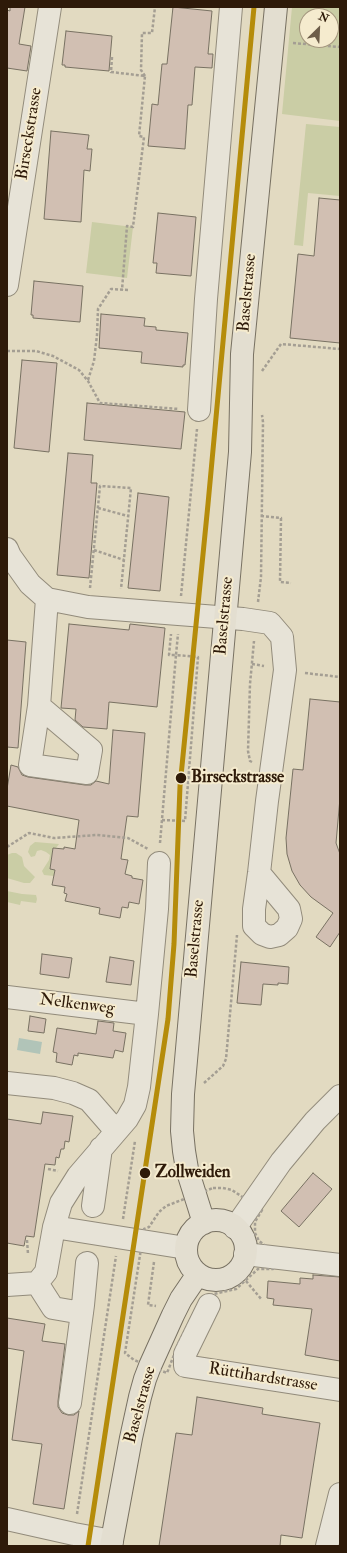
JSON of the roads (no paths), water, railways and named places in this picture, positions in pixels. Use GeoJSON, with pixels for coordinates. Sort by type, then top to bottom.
{"type":"FeatureCollection","features":[{"type":"Feature","properties":{"kind":"main road","name":"Baselstrasse"},"geometry":{"type":"LineString","coordinates":[[204,1223],[187,1169],[184,1151],[182,1131],[183,1094],[240,452],[242,354],[276,7]]}},
{"type":"Feature","properties":{"kind":"main road"},"geometry":{"type":"LineString","coordinates":[[216,1220],[235,1228],[243,1240],[245,1254],[239,1268],[227,1277],[212,1280],[198,1274],[189,1263],[186,1248],[187,1242],[192,1233],[204,1223],[216,1220]]}},
{"type":"Feature","properties":{"kind":"main road","name":"Baselstrasse"},"geometry":{"type":"LineString","coordinates":[[111,1543],[140,1397],[150,1366],[176,1310],[198,1274]]}},
{"type":"Feature","properties":{"kind":"street","name":"Birseckstrasse"},"geometry":{"type":"LineString","coordinates":[[7,285],[50,7]]}},
{"type":"Feature","properties":{"kind":"street"},"geometry":{"type":"LineString","coordinates":[[199,410],[206,299],[231,7]]}},
{"type":"Feature","properties":{"kind":"street"},"geometry":{"type":"LineString","coordinates":[[7,549],[10,556],[30,584],[47,599],[88,607],[119,610],[175,623],[225,618],[270,623],[282,637],[285,670],[266,801],[259,873]]}},
{"type":"Feature","properties":{"kind":"street"},"geometry":{"type":"LineString","coordinates":[[39,706],[47,599]]}},
{"type":"Feature","properties":{"kind":"street"},"geometry":{"type":"LineString","coordinates":[[126,1135],[127,1119],[135,1105],[139,1087],[157,909],[159,863]]}},
{"type":"Feature","properties":{"kind":"street","name":"Nelkenweg"},"geometry":{"type":"LineString","coordinates":[[7,997],[146,1014]]}},
{"type":"Feature","properties":{"kind":"street"},"geometry":{"type":"LineString","coordinates":[[7,1083],[54,1088],[73,1092],[89,1100],[126,1135]]}},
{"type":"Feature","properties":{"kind":"street"},"geometry":{"type":"LineString","coordinates":[[235,1228],[281,1162],[315,1121],[340,1096]]}},
{"type":"Feature","properties":{"kind":"street"},"geometry":{"type":"LineString","coordinates":[[7,1284],[37,1282],[46,1272],[54,1227],[61,1203],[68,1191],[101,1148],[126,1135]]}},
{"type":"Feature","properties":{"kind":"street"},"geometry":{"type":"LineString","coordinates":[[93,1206],[101,1148]]}},
{"type":"Feature","properties":{"kind":"street"},"geometry":{"type":"LineString","coordinates":[[54,1227],[186,1248]]}},
{"type":"Feature","properties":{"kind":"street"},"geometry":{"type":"LineString","coordinates":[[245,1254],[340,1265]]}},
{"type":"Feature","properties":{"kind":"street"},"geometry":{"type":"LineString","coordinates":[[70,1403],[87,1263]]}},
{"type":"Feature","properties":{"kind":"street"},"geometry":{"type":"LineString","coordinates":[[37,1282],[53,1308],[82,1313]]}},
{"type":"Feature","properties":{"kind":"street","name":"Rüttihardstrasse"},"geometry":{"type":"LineString","coordinates":[[209,1305],[185,1354],[185,1366],[340,1390]]}},
{"type":"Feature","properties":{"kind":"street"},"geometry":{"type":"LineString","coordinates":[[328,1546],[340,1494]]}},
{"type":"Feature","properties":{"kind":"street"},"geometry":{"type":"LineString","coordinates":[[7,1519],[111,1543]]}},
{"type":"Feature","properties":{"kind":"place","name":"Birseckstrasse"},"geometry":{"type":"Point","coordinates":[181,778]}},
{"type":"Feature","properties":{"kind":"place","name":"Zollweiden"},"geometry":{"type":"Point","coordinates":[145,1173]}}]}
